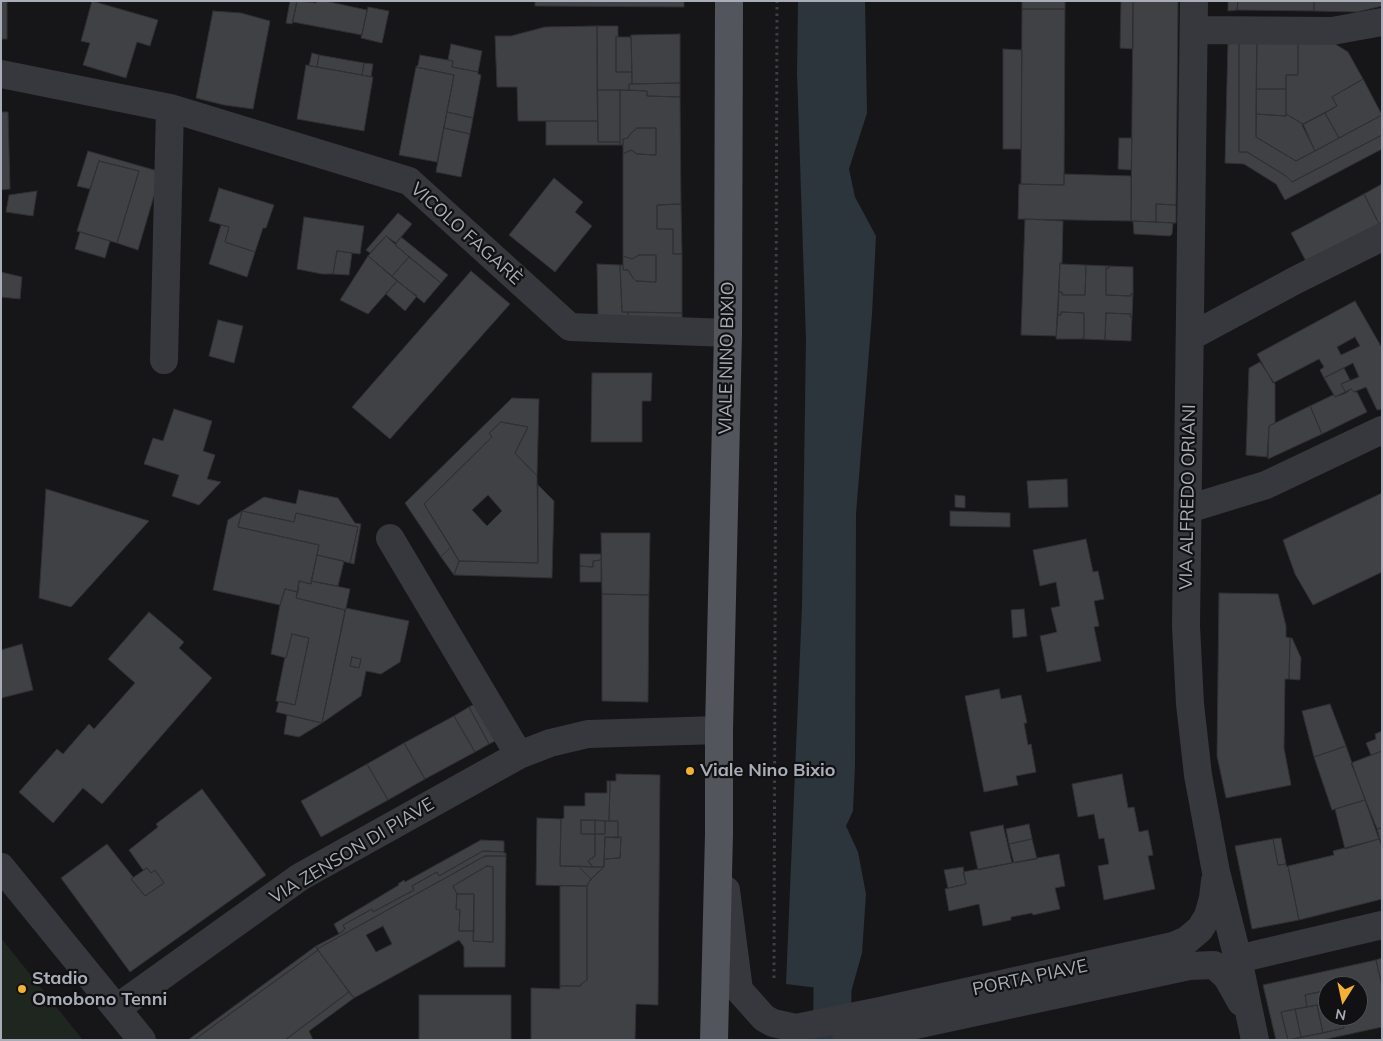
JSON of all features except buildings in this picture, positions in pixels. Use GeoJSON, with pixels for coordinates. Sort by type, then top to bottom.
{"type":"FeatureCollection","features":[{"type":"Feature","properties":{"kind":"main road","name":"VIALE NINO BIXIO"},"geometry":{"type":"LineString","coordinates":[[714,1040],[728,333],[729,1]]}},
{"type":"Feature","properties":{"kind":"street","name":"VIA ALFREDO ORIANI"},"geometry":{"type":"LineString","coordinates":[[1194,1],[1186,626],[1190,704],[1198,775],[1216,872],[1238,959],[1253,1030]]}},
{"type":"Feature","properties":{"kind":"street"},"geometry":{"type":"LineString","coordinates":[[1194,30],[1332,31],[1382,22]]}},
{"type":"Feature","properties":{"kind":"street","name":"VICOLO FAGARÈ"},"geometry":{"type":"LineString","coordinates":[[1,74],[170,108],[409,181],[570,327],[728,333]]}},
{"type":"Feature","properties":{"kind":"street"},"geometry":{"type":"LineString","coordinates":[[164,360],[170,108]]}},
{"type":"Feature","properties":{"kind":"street"},"geometry":{"type":"LineString","coordinates":[[1190,337],[1296,280],[1382,238]]}},
{"type":"Feature","properties":{"kind":"street"},"geometry":{"type":"LineString","coordinates":[[1188,509],[1266,485],[1382,430]]}},
{"type":"Feature","properties":{"kind":"street"},"geometry":{"type":"LineString","coordinates":[[390,538],[519,754]]}},
{"type":"Feature","properties":{"kind":"street","name":"VIA ZENSON DI PIAVE"},"geometry":{"type":"LineString","coordinates":[[117,1008],[300,877],[519,754],[550,743],[588,734],[719,730]]}},
{"type":"Feature","properties":{"kind":"street","name":"VIALE NINO BIXIO"},"geometry":{"type":"LineString","coordinates":[[719,834],[739,990],[764,1018],[773,1023],[796,1028]]}},
{"type":"Feature","properties":{"kind":"street"},"geometry":{"type":"LineString","coordinates":[[1,867],[142,1040]]}},
{"type":"Feature","properties":{"kind":"street","name":"PORTA PIAVE"},"geometry":{"type":"LineString","coordinates":[[846,1040],[880,1022],[1157,950],[1187,940],[1200,929],[1208,916],[1213,898],[1216,872]]}},
{"type":"Feature","properties":{"kind":"street"},"geometry":{"type":"LineString","coordinates":[[1238,959],[1382,924]]}},
{"type":"Feature","properties":{"kind":"street","name":"PORTA PIAVE"},"geometry":{"type":"LineString","coordinates":[[796,1028],[880,1022],[1189,966],[1210,964],[1214,965],[1227,977],[1253,1030]]}},
{"type":"Feature","properties":{"kind":"path"},"geometry":{"type":"LineString","coordinates":[[774,984],[777,1]]}},
{"type":"Feature","properties":{"kind":"shaded area"},"geometry":{"type":"Polygon","coordinates":[[[798,1],[865,1],[867,113],[849,169],[855,197],[876,236],[872,314],[856,514],[855,765],[853,811],[846,826],[858,852],[866,894],[862,953],[851,992],[786,984],[802,606],[806,339],[797,73],[798,1]]]}},
{"type":"Feature","properties":{"kind":"shaded area","name":"Stadio Omobono Tenni"},"geometry":{"type":"Polygon","coordinates":[[[1,938],[83,1040],[1,1040],[1,938]]]}},
{"type":"Feature","properties":{"kind":"waterway"},"geometry":{"type":"LineString","coordinates":[[832,1040],[833,937]]}},
{"type":"Feature","properties":{"kind":"place","name":"Viale Nino Bixio"},"geometry":{"type":"Point","coordinates":[690,771]}},
{"type":"Feature","properties":{"kind":"place","name":"Stadio Omobono Tenni"},"geometry":{"type":"Point","coordinates":[22,989]}}]}
